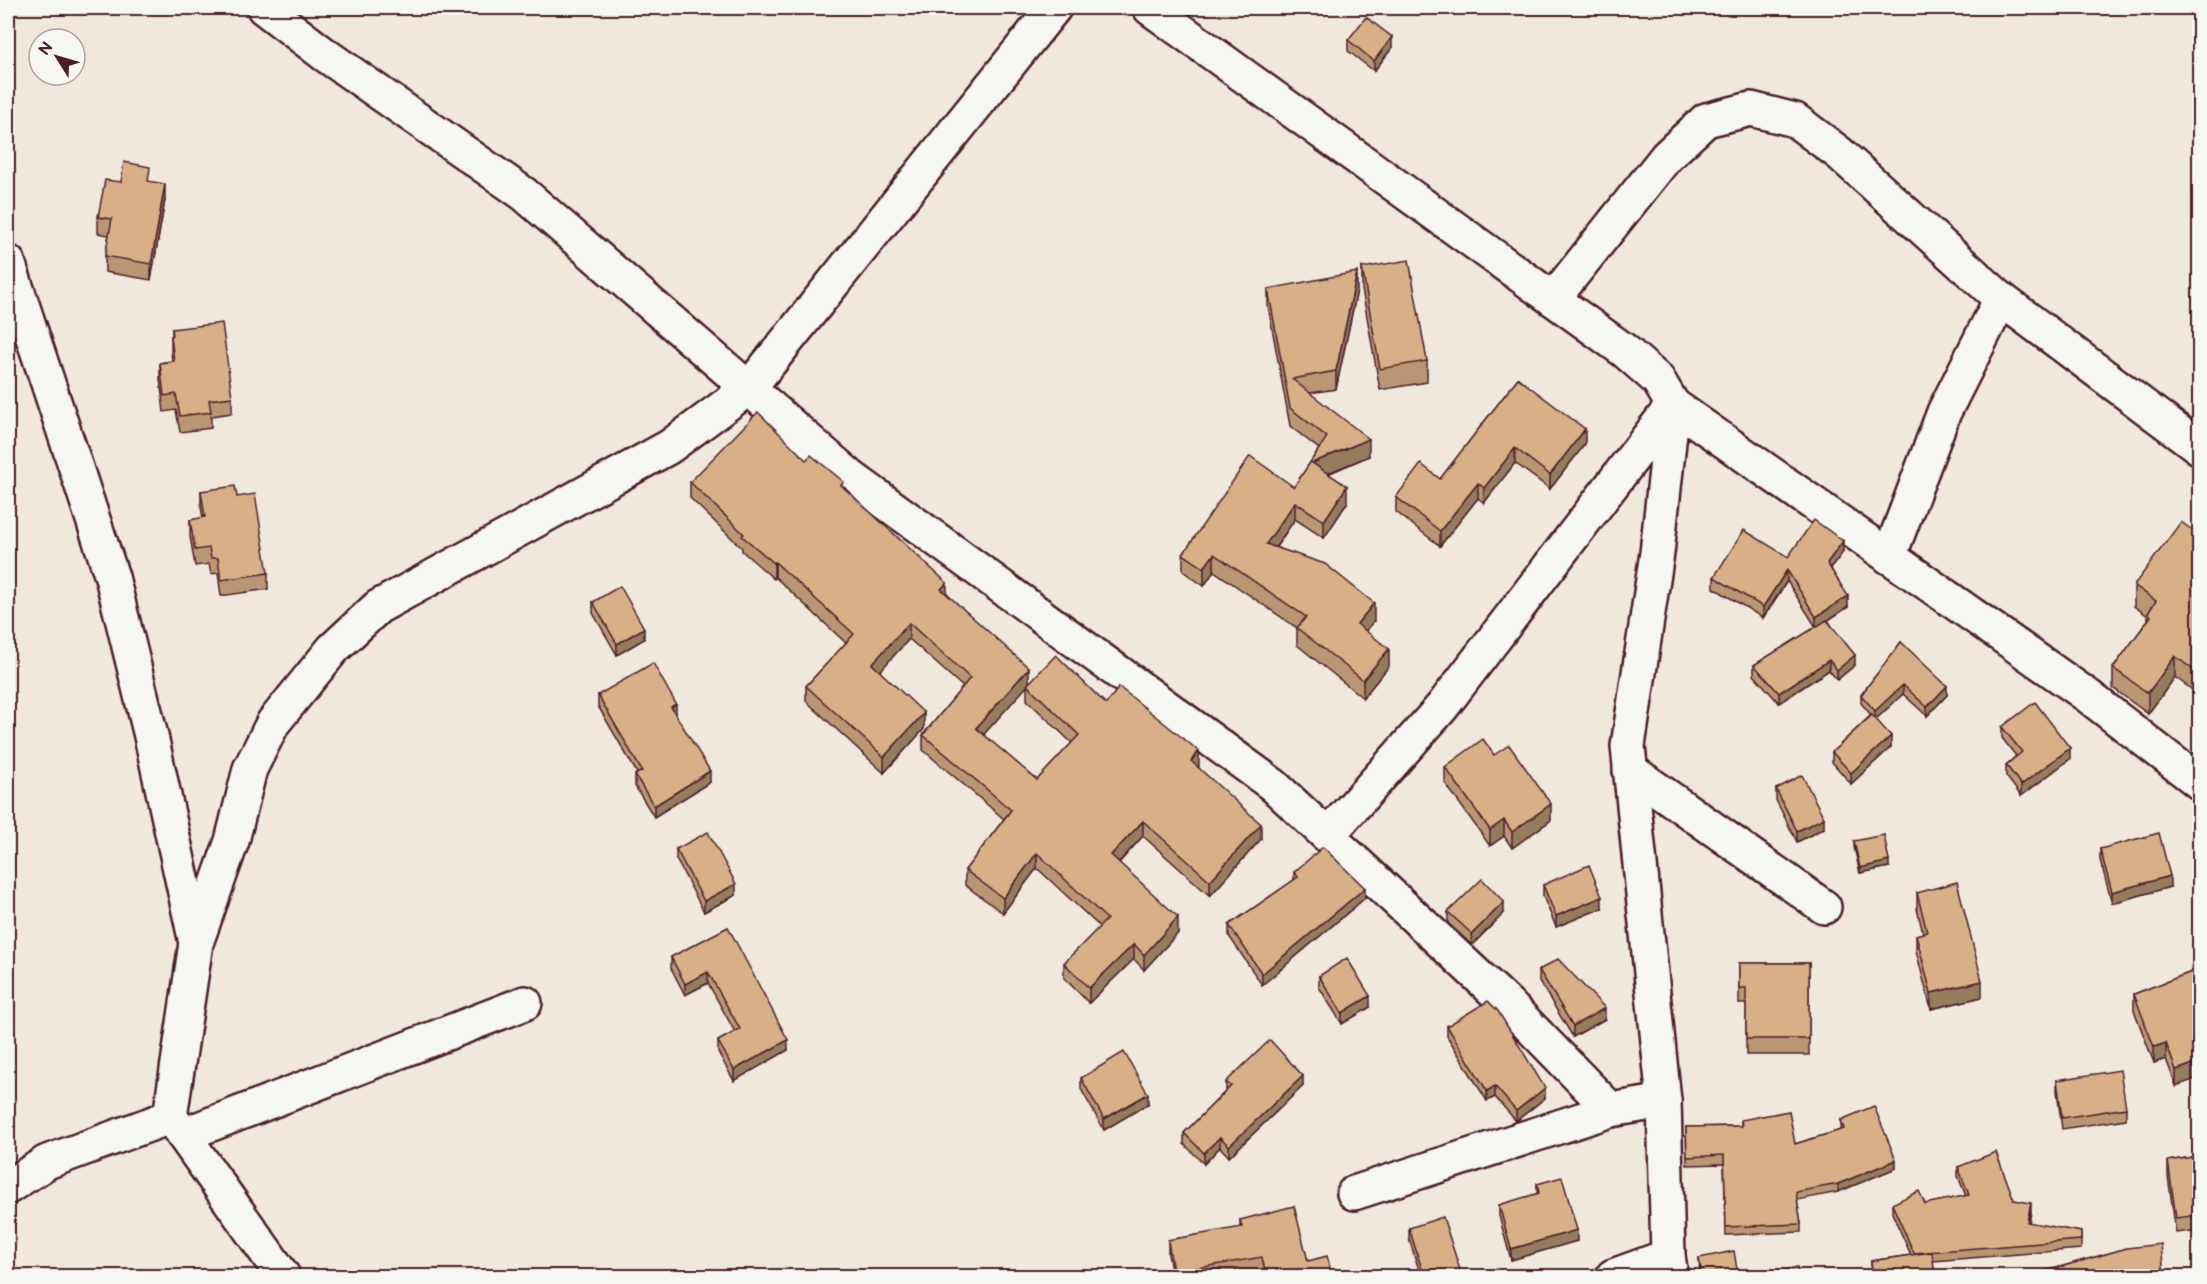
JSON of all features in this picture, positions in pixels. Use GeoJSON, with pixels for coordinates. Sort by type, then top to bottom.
{"type":"FeatureCollection","features":[{"type":"Feature","properties":{"kind":"street"},"geometry":{"type":"LineString","coordinates":[[264,8],[324,54],[524,194],[851,477],[1273,785],[1508,1004],[1611,1110]]}},
{"type":"Feature","properties":{"kind":"street"},"geometry":{"type":"LineString","coordinates":[[283,1276],[177,1126],[196,943],[232,841],[249,769],[273,723],[333,649],[378,606],[669,447],[749,388],[1054,8]]}},
{"type":"Feature","properties":{"kind":"street"},"geometry":{"type":"LineString","coordinates":[[1150,8],[1624,351],[1658,380],[1673,405],[2088,696],[2199,783]]}},
{"type":"Feature","properties":{"kind":"street"},"geometry":{"type":"LineString","coordinates":[[1553,299],[1666,156],[1707,120],[1751,109],[1795,120],[1839,153],[2001,299],[2199,448]]}},
{"type":"Feature","properties":{"kind":"street"},"geometry":{"type":"LineString","coordinates":[[8,262],[112,577],[151,736],[196,943]]}},
{"type":"Feature","properties":{"kind":"street"},"geometry":{"type":"LineString","coordinates":[[1889,557],[1944,412],[2001,299]]}},
{"type":"Feature","properties":{"kind":"street"},"geometry":{"type":"LineString","coordinates":[[1328,835],[1442,707],[1673,405]]}},
{"type":"Feature","properties":{"kind":"street"},"geometry":{"type":"LineString","coordinates":[[1613,1276],[1669,1266],[1664,1101],[1628,746],[1657,553],[1673,405]]}},
{"type":"Feature","properties":{"kind":"street"},"geometry":{"type":"LineString","coordinates":[[1630,770],[1824,907]]}},
{"type":"Feature","properties":{"kind":"street"},"geometry":{"type":"LineString","coordinates":[[8,1187],[47,1162],[177,1126],[525,1003]]}},
{"type":"Feature","properties":{"kind":"street"},"geometry":{"type":"LineString","coordinates":[[1354,1193],[1611,1110],[1664,1101]]}},
{"type":"Feature","properties":{"kind":"building"},"geometry":{"type":"Polygon","coordinates":[[[1366,17],[1392,37],[1374,61],[1348,40],[1366,17]]]}},
{"type":"Feature","properties":{"kind":"building"},"geometry":{"type":"Polygon","coordinates":[[[124,162],[150,167],[148,181],[165,184],[151,264],[105,256],[112,219],[98,217],[105,180],[121,182],[124,162]]]}},
{"type":"Feature","properties":{"kind":"building"},"geometry":{"type":"Polygon","coordinates":[[[1409,260],[1427,361],[1380,369],[1362,268],[1409,260]]]}},
{"type":"Feature","properties":{"kind":"building"},"geometry":{"type":"Polygon","coordinates":[[[1357,272],[1336,371],[1292,379],[1369,439],[1312,463],[1347,486],[1324,521],[1295,502],[1266,544],[1325,564],[1374,603],[1357,624],[1389,649],[1363,680],[1297,628],[1306,617],[1214,554],[1204,568],[1183,554],[1250,456],[1294,487],[1327,437],[1290,408],[1268,289],[1357,272]]]}},
{"type":"Feature","properties":{"kind":"building"},"geometry":{"type":"Polygon","coordinates":[[[222,323],[232,397],[209,400],[211,412],[180,416],[176,394],[164,396],[160,363],[174,361],[172,329],[222,323]]]}},
{"type":"Feature","properties":{"kind":"building"},"geometry":{"type":"Polygon","coordinates":[[[1518,378],[1585,429],[1550,475],[1515,448],[1484,488],[1478,483],[1440,531],[1396,497],[1421,464],[1440,479],[1518,378]]]}},
{"type":"Feature","properties":{"kind":"building"},"geometry":{"type":"Polygon","coordinates":[[[758,412],[806,460],[811,455],[844,482],[841,485],[947,583],[941,589],[1029,668],[976,728],[1037,780],[1079,735],[1027,685],[1056,655],[1106,704],[1119,687],[1199,751],[1191,761],[1261,824],[1210,881],[1143,821],[1111,855],[1178,917],[1144,955],[1134,944],[1089,988],[1064,963],[1107,919],[1037,853],[1003,898],[965,870],[1011,810],[923,735],[970,678],[909,623],[872,664],[924,713],[884,757],[806,686],[854,634],[775,562],[742,536],[744,534],[690,482],[758,412]]]}},
{"type":"Feature","properties":{"kind":"building"},"geometry":{"type":"Polygon","coordinates":[[[235,486],[237,497],[255,494],[268,573],[221,580],[218,558],[211,558],[209,548],[195,550],[190,520],[205,517],[201,491],[235,486]]]}},
{"type":"Feature","properties":{"kind":"building"},"geometry":{"type":"Polygon","coordinates":[[[1814,520],[1843,541],[1827,563],[1848,596],[1816,617],[1787,570],[1763,607],[1714,577],[1744,530],[1788,557],[1814,520]]]}},
{"type":"Feature","properties":{"kind":"building"},"geometry":{"type":"Polygon","coordinates":[[[2181,522],[2199,535],[2199,674],[2175,656],[2148,693],[2113,668],[2151,616],[2148,613],[2156,601],[2134,585],[2181,522]]]}},
{"type":"Feature","properties":{"kind":"building"},"geometry":{"type":"Polygon","coordinates":[[[620,586],[644,628],[617,644],[593,602],[620,586]]]}},
{"type":"Feature","properties":{"kind":"building"},"geometry":{"type":"Polygon","coordinates":[[[1827,620],[1855,655],[1837,670],[1829,660],[1779,693],[1754,665],[1827,620]]]}},
{"type":"Feature","properties":{"kind":"building"},"geometry":{"type":"Polygon","coordinates":[[[1901,642],[1947,686],[1927,707],[1903,685],[1875,711],[1861,695],[1901,642]]]}},
{"type":"Feature","properties":{"kind":"building"},"geometry":{"type":"Polygon","coordinates":[[[653,663],[676,704],[671,707],[710,771],[654,806],[635,775],[642,771],[598,695],[653,663]]]}},
{"type":"Feature","properties":{"kind":"building"},"geometry":{"type":"Polygon","coordinates":[[[2035,702],[2070,748],[2021,785],[2006,765],[2022,752],[2002,727],[2035,702]]]}},
{"type":"Feature","properties":{"kind":"building"},"geometry":{"type":"Polygon","coordinates":[[[1872,715],[1891,736],[1851,773],[1832,752],[1872,715]]]}},
{"type":"Feature","properties":{"kind":"building"},"geometry":{"type":"Polygon","coordinates":[[[1483,739],[1494,755],[1509,745],[1551,804],[1512,832],[1504,820],[1490,830],[1445,767],[1483,739]]]}},
{"type":"Feature","properties":{"kind":"building"},"geometry":{"type":"Polygon","coordinates":[[[1802,775],[1824,818],[1797,831],[1776,789],[1802,775]]]}},
{"type":"Feature","properties":{"kind":"building"},"geometry":{"type":"Polygon","coordinates":[[[708,832],[736,884],[704,901],[676,849],[708,832]]]}},
{"type":"Feature","properties":{"kind":"building"},"geometry":{"type":"Polygon","coordinates":[[[2159,833],[2170,876],[2112,892],[2100,849],[2159,833]]]}},
{"type":"Feature","properties":{"kind":"building"},"geometry":{"type":"Polygon","coordinates":[[[1884,835],[1889,861],[1860,868],[1854,841],[1884,835]]]}},
{"type":"Feature","properties":{"kind":"building"},"geometry":{"type":"Polygon","coordinates":[[[1323,847],[1365,888],[1262,974],[1229,925],[1298,877],[1294,872],[1323,847]]]}},
{"type":"Feature","properties":{"kind":"building"},"geometry":{"type":"Polygon","coordinates":[[[1589,865],[1602,897],[1556,916],[1543,885],[1589,865]]]}},
{"type":"Feature","properties":{"kind":"building"},"geometry":{"type":"Polygon","coordinates":[[[1482,879],[1504,902],[1472,934],[1448,912],[1482,879]]]}},
{"type":"Feature","properties":{"kind":"building"},"geometry":{"type":"Polygon","coordinates":[[[1957,882],[1982,981],[1931,993],[1916,935],[1927,932],[1917,893],[1957,882]]]}},
{"type":"Feature","properties":{"kind":"building"},"geometry":{"type":"Polygon","coordinates":[[[728,927],[788,1040],[734,1070],[718,1041],[740,1029],[708,972],[685,984],[671,957],[728,927]]]}},
{"type":"Feature","properties":{"kind":"building"},"geometry":{"type":"Polygon","coordinates":[[[1347,958],[1370,996],[1342,1013],[1319,976],[1347,958]]]}},
{"type":"Feature","properties":{"kind":"building"},"geometry":{"type":"Polygon","coordinates":[[[1558,959],[1605,1008],[1573,1026],[1539,970],[1558,959]]]}},
{"type":"Feature","properties":{"kind":"building"},"geometry":{"type":"Polygon","coordinates":[[[1739,963],[1809,963],[1809,1039],[1746,1039],[1746,988],[1739,988],[1739,963]]]}},
{"type":"Feature","properties":{"kind":"building"},"geometry":{"type":"Polygon","coordinates":[[[2194,971],[2199,986],[2199,1012],[2195,1014],[2199,1026],[2199,1062],[2176,1070],[2166,1043],[2154,1047],[2134,994],[2194,971]]]}},
{"type":"Feature","properties":{"kind":"building"},"geometry":{"type":"Polygon","coordinates":[[[1488,1001],[1498,1011],[1545,1088],[1516,1111],[1495,1086],[1487,1091],[1447,1026],[1488,1001]]]}},
{"type":"Feature","properties":{"kind":"building"},"geometry":{"type":"Polygon","coordinates":[[[1270,1040],[1303,1076],[1229,1146],[1220,1137],[1204,1153],[1184,1133],[1231,1086],[1226,1082],[1270,1040]]]}},
{"type":"Feature","properties":{"kind":"building"},"geometry":{"type":"Polygon","coordinates":[[[1124,1052],[1148,1094],[1104,1119],[1081,1078],[1124,1052]]]}},
{"type":"Feature","properties":{"kind":"building"},"geometry":{"type":"Polygon","coordinates":[[[2120,1070],[2126,1108],[2062,1118],[2057,1080],[2120,1070]]]}},
{"type":"Feature","properties":{"kind":"building"},"geometry":{"type":"Polygon","coordinates":[[[1874,1106],[1896,1160],[1838,1184],[1796,1192],[1801,1224],[1726,1227],[1724,1155],[1687,1157],[1686,1127],[1742,1126],[1741,1120],[1789,1111],[1795,1144],[1844,1129],[1841,1120],[1874,1106]]]}},
{"type":"Feature","properties":{"kind":"building"},"geometry":{"type":"Polygon","coordinates":[[[1996,1152],[2014,1200],[2031,1203],[2027,1222],[2081,1232],[2081,1240],[1914,1253],[1892,1204],[1919,1191],[1925,1204],[1969,1195],[1958,1167],[1996,1152]]]}},
{"type":"Feature","properties":{"kind":"building"},"geometry":{"type":"Polygon","coordinates":[[[2199,1156],[2199,1215],[2176,1218],[2168,1161],[2199,1156]]]}},
{"type":"Feature","properties":{"kind":"building"},"geometry":{"type":"Polygon","coordinates":[[[1562,1177],[1577,1230],[1511,1249],[1499,1205],[1539,1193],[1537,1184],[1562,1177]]]}},
{"type":"Feature","properties":{"kind":"building"},"geometry":{"type":"Polygon","coordinates":[[[1294,1206],[1308,1261],[1327,1256],[1332,1276],[1266,1276],[1262,1257],[1173,1272],[1168,1240],[1242,1227],[1240,1220],[1294,1206]]]}},
{"type":"Feature","properties":{"kind":"building"},"geometry":{"type":"Polygon","coordinates":[[[1443,1217],[1461,1273],[1450,1276],[1424,1276],[1409,1228],[1443,1217]]]}},
{"type":"Feature","properties":{"kind":"building"},"geometry":{"type":"Polygon","coordinates":[[[2161,1244],[2164,1276],[2135,1276],[2134,1273],[2068,1273],[2067,1276],[2028,1276],[2127,1248],[2161,1244]]]}},
{"type":"Feature","properties":{"kind":"building"},"geometry":{"type":"Polygon","coordinates":[[[1734,1251],[1738,1276],[1702,1276],[1699,1258],[1734,1251]]]}},
{"type":"Feature","properties":{"kind":"building"},"geometry":{"type":"Polygon","coordinates":[[[1932,1252],[1935,1276],[1873,1276],[1871,1261],[1932,1252]]]}},
{"type":"Feature","properties":{"kind":"building"},"geometry":{"type":"Polygon","coordinates":[[[1797,1267],[1799,1276],[1765,1276],[1797,1267]]]}}]}
